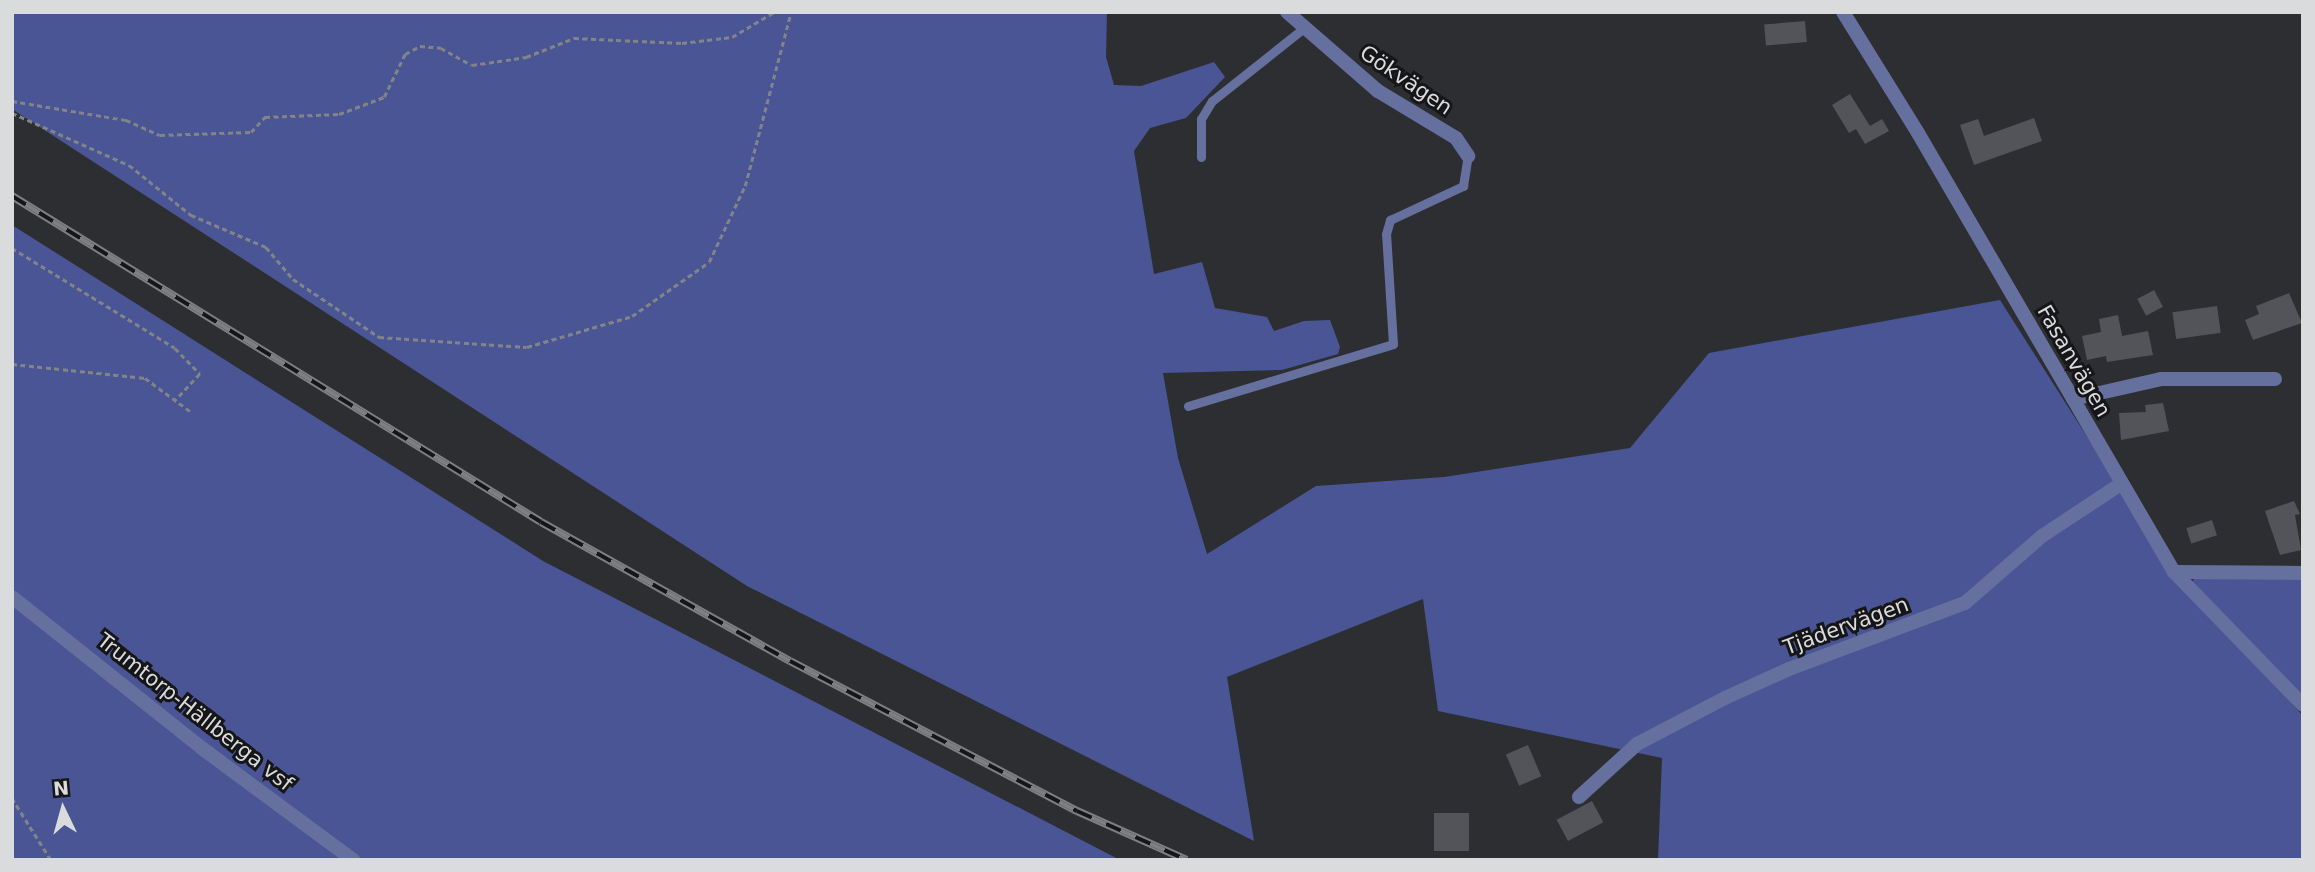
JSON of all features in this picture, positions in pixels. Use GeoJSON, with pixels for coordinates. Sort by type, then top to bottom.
{"type":"FeatureCollection","features":[{"type":"Feature","properties":{"kind":"street","name":"Gökvägen"},"geometry":{"type":"LineString","coordinates":[[1287,12],[1378,91],[1456,138],[1468,156]]}},
{"type":"Feature","properties":{"kind":"street","name":"Fasanvägen"},"geometry":{"type":"LineString","coordinates":[[1843,12],[2175,572],[2303,705]]}},
{"type":"Feature","properties":{"kind":"street"},"geometry":{"type":"LineString","coordinates":[[2073,399],[2161,379],[2275,379]]}},
{"type":"Feature","properties":{"kind":"street","name":"Tjädervägen"},"geometry":{"type":"LineString","coordinates":[[1579,797],[1637,744],[1725,698],[1789,669],[1965,603],[2042,536],[2122,484]]}},
{"type":"Feature","properties":{"kind":"street"},"geometry":{"type":"LineString","coordinates":[[2175,572],[2303,573]]}},
{"type":"Feature","properties":{"kind":"street","name":"Trumtorp-Hällberga vsf"},"geometry":{"type":"LineString","coordinates":[[12,597],[204,749],[353,860]]}},
{"type":"Feature","properties":{"kind":"lane"},"geometry":{"type":"LineString","coordinates":[[1201,157],[1201,119],[1212,102],[1305,27]]}},
{"type":"Feature","properties":{"kind":"lane"},"geometry":{"type":"LineString","coordinates":[[1188,406],[1393,344],[1386,234],[1390,220],[1462,186],[1468,156]]}},
{"type":"Feature","properties":{"kind":"path"},"geometry":{"type":"LineString","coordinates":[[12,101],[126,120],[160,135],[251,132],[265,117],[339,114],[384,97],[405,54],[420,46],[441,48],[472,65],[526,57],[574,38],[682,43],[732,37],[774,12]]}},
{"type":"Feature","properties":{"kind":"path"},"geometry":{"type":"LineString","coordinates":[[12,113],[129,165],[191,215],[266,247],[293,279],[379,337],[527,347],[632,316],[709,262],[745,186],[792,12]]}},
{"type":"Feature","properties":{"kind":"path"},"geometry":{"type":"LineString","coordinates":[[12,248],[175,348],[200,374],[176,400]]}},
{"type":"Feature","properties":{"kind":"path"},"geometry":{"type":"LineString","coordinates":[[12,364],[145,378],[190,411]]}},
{"type":"Feature","properties":{"kind":"path"},"geometry":{"type":"LineString","coordinates":[[12,799],[51,860]]}},
{"type":"Feature","properties":{"kind":"shaded area"},"geometry":{"type":"Polygon","coordinates":[[[12,12],[1107,12],[1106,57],[1114,85],[1141,86],[1214,62],[1225,77],[1186,118],[1150,128],[1134,151],[1154,274],[1202,262],[1215,308],[1267,317],[1274,331],[1304,321],[1330,320],[1340,347],[1338,354],[1282,370],[1163,373],[1178,458],[1207,554],[1316,486],[1444,477],[1630,448],[1709,353],[2000,300],[2170,567],[2303,716],[2303,860],[1658,860],[1662,758],[1438,711],[1423,599],[1227,677],[1254,841],[747,586],[12,109],[12,12]]]}},
{"type":"Feature","properties":{"kind":"shaded area"},"geometry":{"type":"Polygon","coordinates":[[[12,225],[543,561],[1120,860],[12,860],[12,225]]]}},
{"type":"Feature","properties":{"kind":"shaded area"},"geometry":{"type":"Polygon","coordinates":[[[2204,568],[2303,573],[2303,698],[2188,586],[2204,568]]]}},
{"type":"Feature","properties":{"kind":"building"},"geometry":{"type":"Polygon","coordinates":[[[1805,21],[1807,42],[1766,45],[1764,25],[1805,21]]]}},
{"type":"Feature","properties":{"kind":"building"},"geometry":{"type":"Polygon","coordinates":[[[1850,94],[1870,126],[1882,119],[1889,131],[1865,144],[1856,129],[1849,133],[1832,105],[1850,94]]]}},
{"type":"Feature","properties":{"kind":"building"},"geometry":{"type":"Polygon","coordinates":[[[2034,118],[2042,141],[1974,165],[1960,125],[1978,119],[1984,136],[2034,118]]]}},
{"type":"Feature","properties":{"kind":"building"},"geometry":{"type":"Polygon","coordinates":[[[2154,290],[2163,307],[2146,316],[2137,299],[2154,290]]]}},
{"type":"Feature","properties":{"kind":"building"},"geometry":{"type":"Polygon","coordinates":[[[2289,293],[2302,323],[2253,340],[2245,320],[2259,314],[2256,306],[2289,293]]]}},
{"type":"Feature","properties":{"kind":"building"},"geometry":{"type":"Polygon","coordinates":[[[2217,306],[2221,333],[2176,339],[2172,312],[2217,306]]]}},
{"type":"Feature","properties":{"kind":"building"},"geometry":{"type":"Polygon","coordinates":[[[2118,315],[2122,336],[2148,331],[2153,355],[2107,362],[2106,356],[2087,360],[2082,336],[2101,332],[2099,319],[2118,315]]]}},
{"type":"Feature","properties":{"kind":"building"},"geometry":{"type":"Polygon","coordinates":[[[2163,403],[2169,431],[2121,440],[2119,413],[2146,412],[2145,405],[2163,403]]]}},
{"type":"Feature","properties":{"kind":"building"},"geometry":{"type":"Polygon","coordinates":[[[2294,501],[2300,514],[2295,515],[2301,550],[2280,555],[2265,511],[2294,501]]]}},
{"type":"Feature","properties":{"kind":"building"},"geometry":{"type":"Polygon","coordinates":[[[2212,520],[2217,535],[2191,544],[2186,528],[2212,520]]]}},
{"type":"Feature","properties":{"kind":"building"},"geometry":{"type":"Polygon","coordinates":[[[1528,745],[1541,776],[1519,786],[1506,754],[1528,745]]]}},
{"type":"Feature","properties":{"kind":"building"},"geometry":{"type":"Polygon","coordinates":[[[1592,801],[1603,822],[1568,841],[1557,820],[1592,801]]]}},
{"type":"Feature","properties":{"kind":"building"},"geometry":{"type":"Polygon","coordinates":[[[1434,813],[1469,813],[1469,851],[1434,851],[1434,813]]]}},
{"type":"Feature","properties":{"kind":"railway"},"geometry":{"type":"LineString","coordinates":[[12,196],[541,522],[790,661],[1077,811],[1187,860]]}}]}
